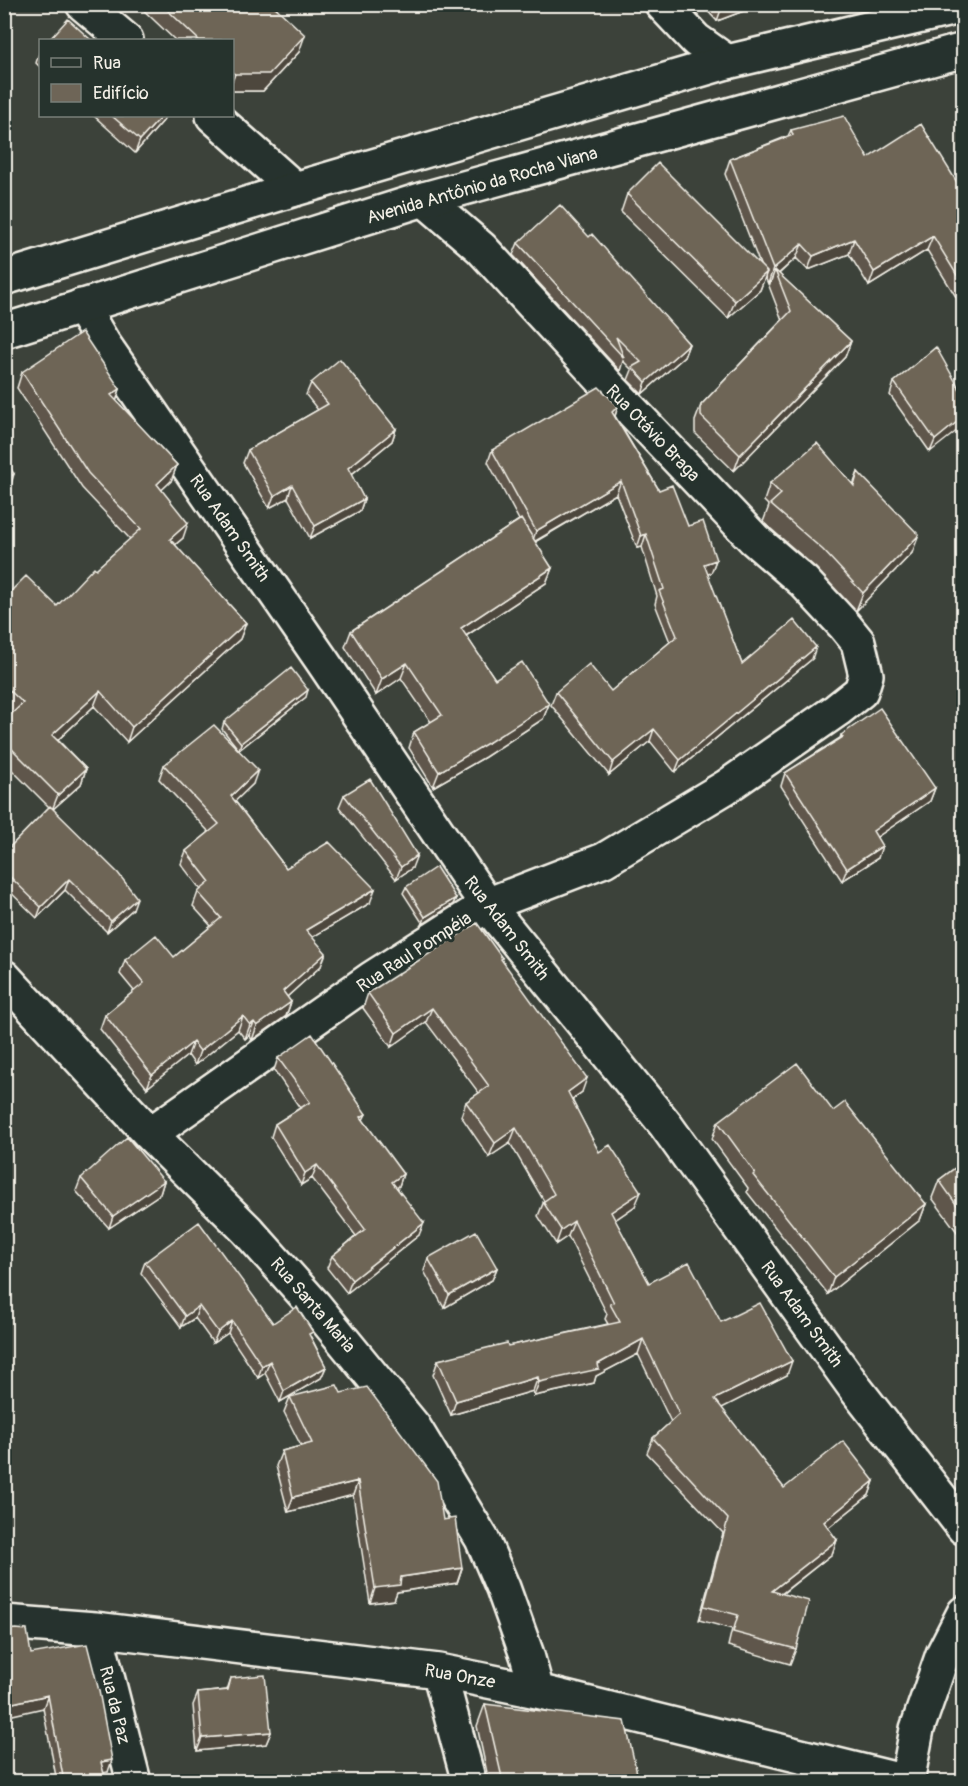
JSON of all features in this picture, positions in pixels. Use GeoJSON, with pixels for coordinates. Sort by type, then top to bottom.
{"type":"FeatureCollection","features":[{"type":"Feature","properties":{"kind":"street"},"geometry":{"type":"LineString","coordinates":[[82,4],[125,39]]}},
{"type":"Feature","properties":{"kind":"street"},"geometry":{"type":"LineString","coordinates":[[662,4],[696,40],[727,62]]}},
{"type":"Feature","properties":{"kind":"street"},"geometry":{"type":"LineString","coordinates":[[4,278],[295,189],[727,62],[963,6]]}},
{"type":"Feature","properties":{"kind":"street","name":"Avenida Antônio da Rocha Viana"},"geometry":{"type":"LineString","coordinates":[[4,331],[424,199],[963,50]]}},
{"type":"Feature","properties":{"kind":"street"},"geometry":{"type":"LineString","coordinates":[[214,117],[295,189]]}},
{"type":"Feature","properties":{"kind":"street","name":"Rua Otávio Braga"},"geometry":{"type":"LineString","coordinates":[[424,199],[482,248],[611,389],[754,539],[804,582],[845,626],[858,642],[866,675]]}},
{"type":"Feature","properties":{"kind":"street","name":"Rua Adam Smith"},"geometry":{"type":"LineString","coordinates":[[81,306],[103,343],[487,905],[665,1124],[855,1388],[963,1528]]}},
{"type":"Feature","properties":{"kind":"street","name":"Rua Raul Pompéia"},"geometry":{"type":"LineString","coordinates":[[150,1134],[371,978],[487,905],[604,860],[726,787],[845,704],[861,691],[866,675]]}},
{"type":"Feature","properties":{"kind":"street","name":"Rua Santa Maria"},"geometry":{"type":"LineString","coordinates":[[4,977],[150,1134],[255,1238],[315,1306],[414,1427],[482,1539],[503,1588],[537,1691]]}},
{"type":"Feature","properties":{"kind":"street"},"geometry":{"type":"LineString","coordinates":[[906,1782],[921,1718],[943,1654],[963,1613]]}},
{"type":"Feature","properties":{"kind":"street","name":"Rua Onze"},"geometry":{"type":"LineString","coordinates":[[4,1622],[95,1629],[439,1671],[537,1691],[906,1782]]}},
{"type":"Feature","properties":{"kind":"street","name":"Rua da Paz"},"geometry":{"type":"LineString","coordinates":[[95,1629],[134,1782]]}},
{"type":"Feature","properties":{"kind":"street"},"geometry":{"type":"LineString","coordinates":[[439,1671],[469,1782]]}},
{"type":"Feature","properties":{"kind":"building"},"geometry":{"type":"Polygon","coordinates":[[[161,4],[272,4],[305,35],[269,74],[234,73],[234,39],[198,39],[161,4]]]}},
{"type":"Feature","properties":{"kind":"building"},"geometry":{"type":"Polygon","coordinates":[[[68,19],[90,39],[50,39],[68,19]]]}},
{"type":"Feature","properties":{"kind":"building"},"geometry":{"type":"Polygon","coordinates":[[[844,116],[868,158],[921,124],[963,192],[963,285],[933,236],[874,272],[854,239],[813,256],[802,244],[773,269],[730,159],[793,135],[791,130],[844,116]]]}},
{"type":"Feature","properties":{"kind":"building"},"geometry":{"type":"Polygon","coordinates":[[[113,117],[161,117],[140,140],[113,117]]]}},
{"type":"Feature","properties":{"kind":"building"},"geometry":{"type":"Polygon","coordinates":[[[658,163],[767,272],[735,301],[627,194],[658,163]]]}},
{"type":"Feature","properties":{"kind":"building"},"geometry":{"type":"Polygon","coordinates":[[[560,205],[589,237],[592,234],[689,344],[646,382],[632,367],[641,362],[616,337],[624,358],[518,243],[560,205]]]}},
{"type":"Feature","properties":{"kind":"building"},"geometry":{"type":"Polygon","coordinates":[[[775,270],[851,341],[740,455],[701,416],[701,405],[791,311],[775,270]]]}},
{"type":"Feature","properties":{"kind":"building"},"geometry":{"type":"Polygon","coordinates":[[[82,332],[120,389],[111,395],[177,465],[157,484],[188,523],[170,539],[246,623],[132,727],[100,691],[52,735],[86,769],[58,795],[4,741],[4,721],[23,703],[4,685],[4,598],[26,576],[57,606],[94,567],[96,569],[141,529],[88,473],[22,372],[82,332]]]}},
{"type":"Feature","properties":{"kind":"building"},"geometry":{"type":"Polygon","coordinates":[[[936,347],[963,395],[963,417],[935,440],[894,382],[936,347]]]}},
{"type":"Feature","properties":{"kind":"building"},"geometry":{"type":"Polygon","coordinates":[[[340,359],[396,429],[348,468],[364,499],[315,526],[292,485],[274,496],[248,450],[328,404],[311,383],[340,359]]]}},
{"type":"Feature","properties":{"kind":"building"},"geometry":{"type":"Polygon","coordinates":[[[599,387],[618,406],[612,412],[659,490],[672,485],[688,526],[703,521],[716,560],[704,564],[742,664],[794,620],[816,647],[680,760],[654,729],[613,762],[556,692],[589,664],[611,691],[677,636],[659,591],[664,589],[646,534],[641,536],[621,481],[536,531],[492,450],[599,387]]]}},
{"type":"Feature","properties":{"kind":"building"},"geometry":{"type":"Polygon","coordinates":[[[817,443],[854,486],[858,472],[919,535],[863,593],[823,550],[770,504],[781,494],[770,483],[817,443]]]}},
{"type":"Feature","properties":{"kind":"building"},"geometry":{"type":"Polygon","coordinates":[[[4,458],[14,474],[4,480],[4,458]]]}},
{"type":"Feature","properties":{"kind":"building"},"geometry":{"type":"Polygon","coordinates":[[[521,519],[552,568],[461,628],[495,679],[522,662],[549,704],[439,772],[414,732],[442,715],[407,663],[382,679],[351,631],[521,519]]]}},
{"type":"Feature","properties":{"kind":"building"},"geometry":{"type":"Polygon","coordinates":[[[291,668],[308,690],[241,743],[224,722],[291,668]]]}},
{"type":"Feature","properties":{"kind":"building"},"geometry":{"type":"Polygon","coordinates":[[[880,708],[935,788],[873,831],[882,846],[847,869],[785,773],[843,737],[841,735],[880,708]]]}},
{"type":"Feature","properties":{"kind":"building"},"geometry":{"type":"Polygon","coordinates":[[[214,725],[258,770],[231,796],[286,868],[329,842],[375,889],[306,930],[326,953],[283,991],[291,1002],[257,1026],[254,1022],[250,1025],[243,1016],[200,1051],[193,1042],[152,1075],[105,1015],[144,983],[125,960],[156,935],[174,957],[221,918],[198,892],[210,882],[186,851],[219,824],[164,765],[214,725]]]}},
{"type":"Feature","properties":{"kind":"building"},"geometry":{"type":"Polygon","coordinates":[[[370,779],[417,855],[401,867],[344,795],[370,779]]]}},
{"type":"Feature","properties":{"kind":"building"},"geometry":{"type":"Polygon","coordinates":[[[50,806],[118,873],[137,898],[111,921],[69,879],[41,907],[4,871],[4,853],[50,806]]]}},
{"type":"Feature","properties":{"kind":"building"},"geometry":{"type":"Polygon","coordinates":[[[436,867],[456,898],[425,917],[406,887],[436,867]]]}},
{"type":"Feature","properties":{"kind":"building"},"geometry":{"type":"Polygon","coordinates":[[[477,923],[587,1078],[568,1092],[599,1152],[610,1145],[641,1192],[611,1212],[649,1283],[689,1262],[721,1322],[760,1303],[792,1361],[715,1399],[784,1488],[843,1441],[874,1481],[824,1522],[837,1540],[772,1591],[809,1601],[796,1649],[733,1632],[738,1615],[704,1606],[728,1519],[653,1438],[679,1414],[643,1339],[598,1364],[599,1369],[539,1382],[538,1377],[456,1401],[438,1360],[507,1343],[508,1346],[620,1322],[610,1304],[614,1303],[574,1221],[561,1230],[543,1202],[554,1194],[516,1128],[495,1143],[466,1102],[489,1086],[432,1008],[396,1033],[368,993],[477,923]]]}},
{"type":"Feature","properties":{"kind":"building"},"geometry":{"type":"Polygon","coordinates":[[[312,1034],[366,1114],[361,1117],[403,1174],[392,1182],[424,1223],[352,1280],[332,1256],[365,1229],[317,1165],[305,1173],[275,1124],[310,1102],[278,1058],[312,1034]]]}},
{"type":"Feature","properties":{"kind":"building"},"geometry":{"type":"Polygon","coordinates":[[[797,1063],[833,1111],[845,1102],[926,1204],[834,1277],[753,1175],[755,1173],[718,1122],[797,1063]]]}},
{"type":"Feature","properties":{"kind":"building"},"geometry":{"type":"Polygon","coordinates":[[[127,1137],[164,1181],[113,1216],[81,1178],[127,1137]]]}},
{"type":"Feature","properties":{"kind":"building"},"geometry":{"type":"Polygon","coordinates":[[[963,1162],[963,1214],[939,1180],[963,1162]]]}},
{"type":"Feature","properties":{"kind":"building"},"geometry":{"type":"Polygon","coordinates":[[[199,1222],[273,1323],[297,1307],[313,1332],[309,1334],[326,1367],[284,1391],[270,1361],[262,1366],[232,1321],[218,1332],[199,1306],[185,1316],[145,1262],[199,1222]]]}},
{"type":"Feature","properties":{"kind":"building"},"geometry":{"type":"Polygon","coordinates":[[[476,1231],[497,1268],[449,1295],[428,1258],[476,1231]]]}},
{"type":"Feature","properties":{"kind":"building"},"geometry":{"type":"Polygon","coordinates":[[[337,1385],[341,1393],[367,1387],[437,1481],[443,1520],[455,1518],[462,1568],[401,1577],[400,1585],[375,1588],[358,1481],[293,1497],[282,1451],[312,1443],[290,1397],[337,1385]]]}},
{"type":"Feature","properties":{"kind":"building"},"geometry":{"type":"Polygon","coordinates":[[[4,1630],[27,1630],[31,1654],[87,1644],[99,1691],[112,1760],[101,1762],[106,1782],[64,1782],[48,1695],[4,1705],[4,1630]]]}},
{"type":"Feature","properties":{"kind":"building"},"geometry":{"type":"Polygon","coordinates":[[[265,1675],[271,1732],[202,1738],[198,1693],[228,1690],[231,1678],[265,1675]]]}},
{"type":"Feature","properties":{"kind":"building"},"geometry":{"type":"Polygon","coordinates":[[[485,1704],[625,1721],[639,1782],[503,1782],[485,1704]]]}},
{"type":"Feature","properties":{"kind":"building"},"geometry":{"type":"Polygon","coordinates":[[[229,1778],[230,1782],[207,1782],[229,1778]]]}}]}
